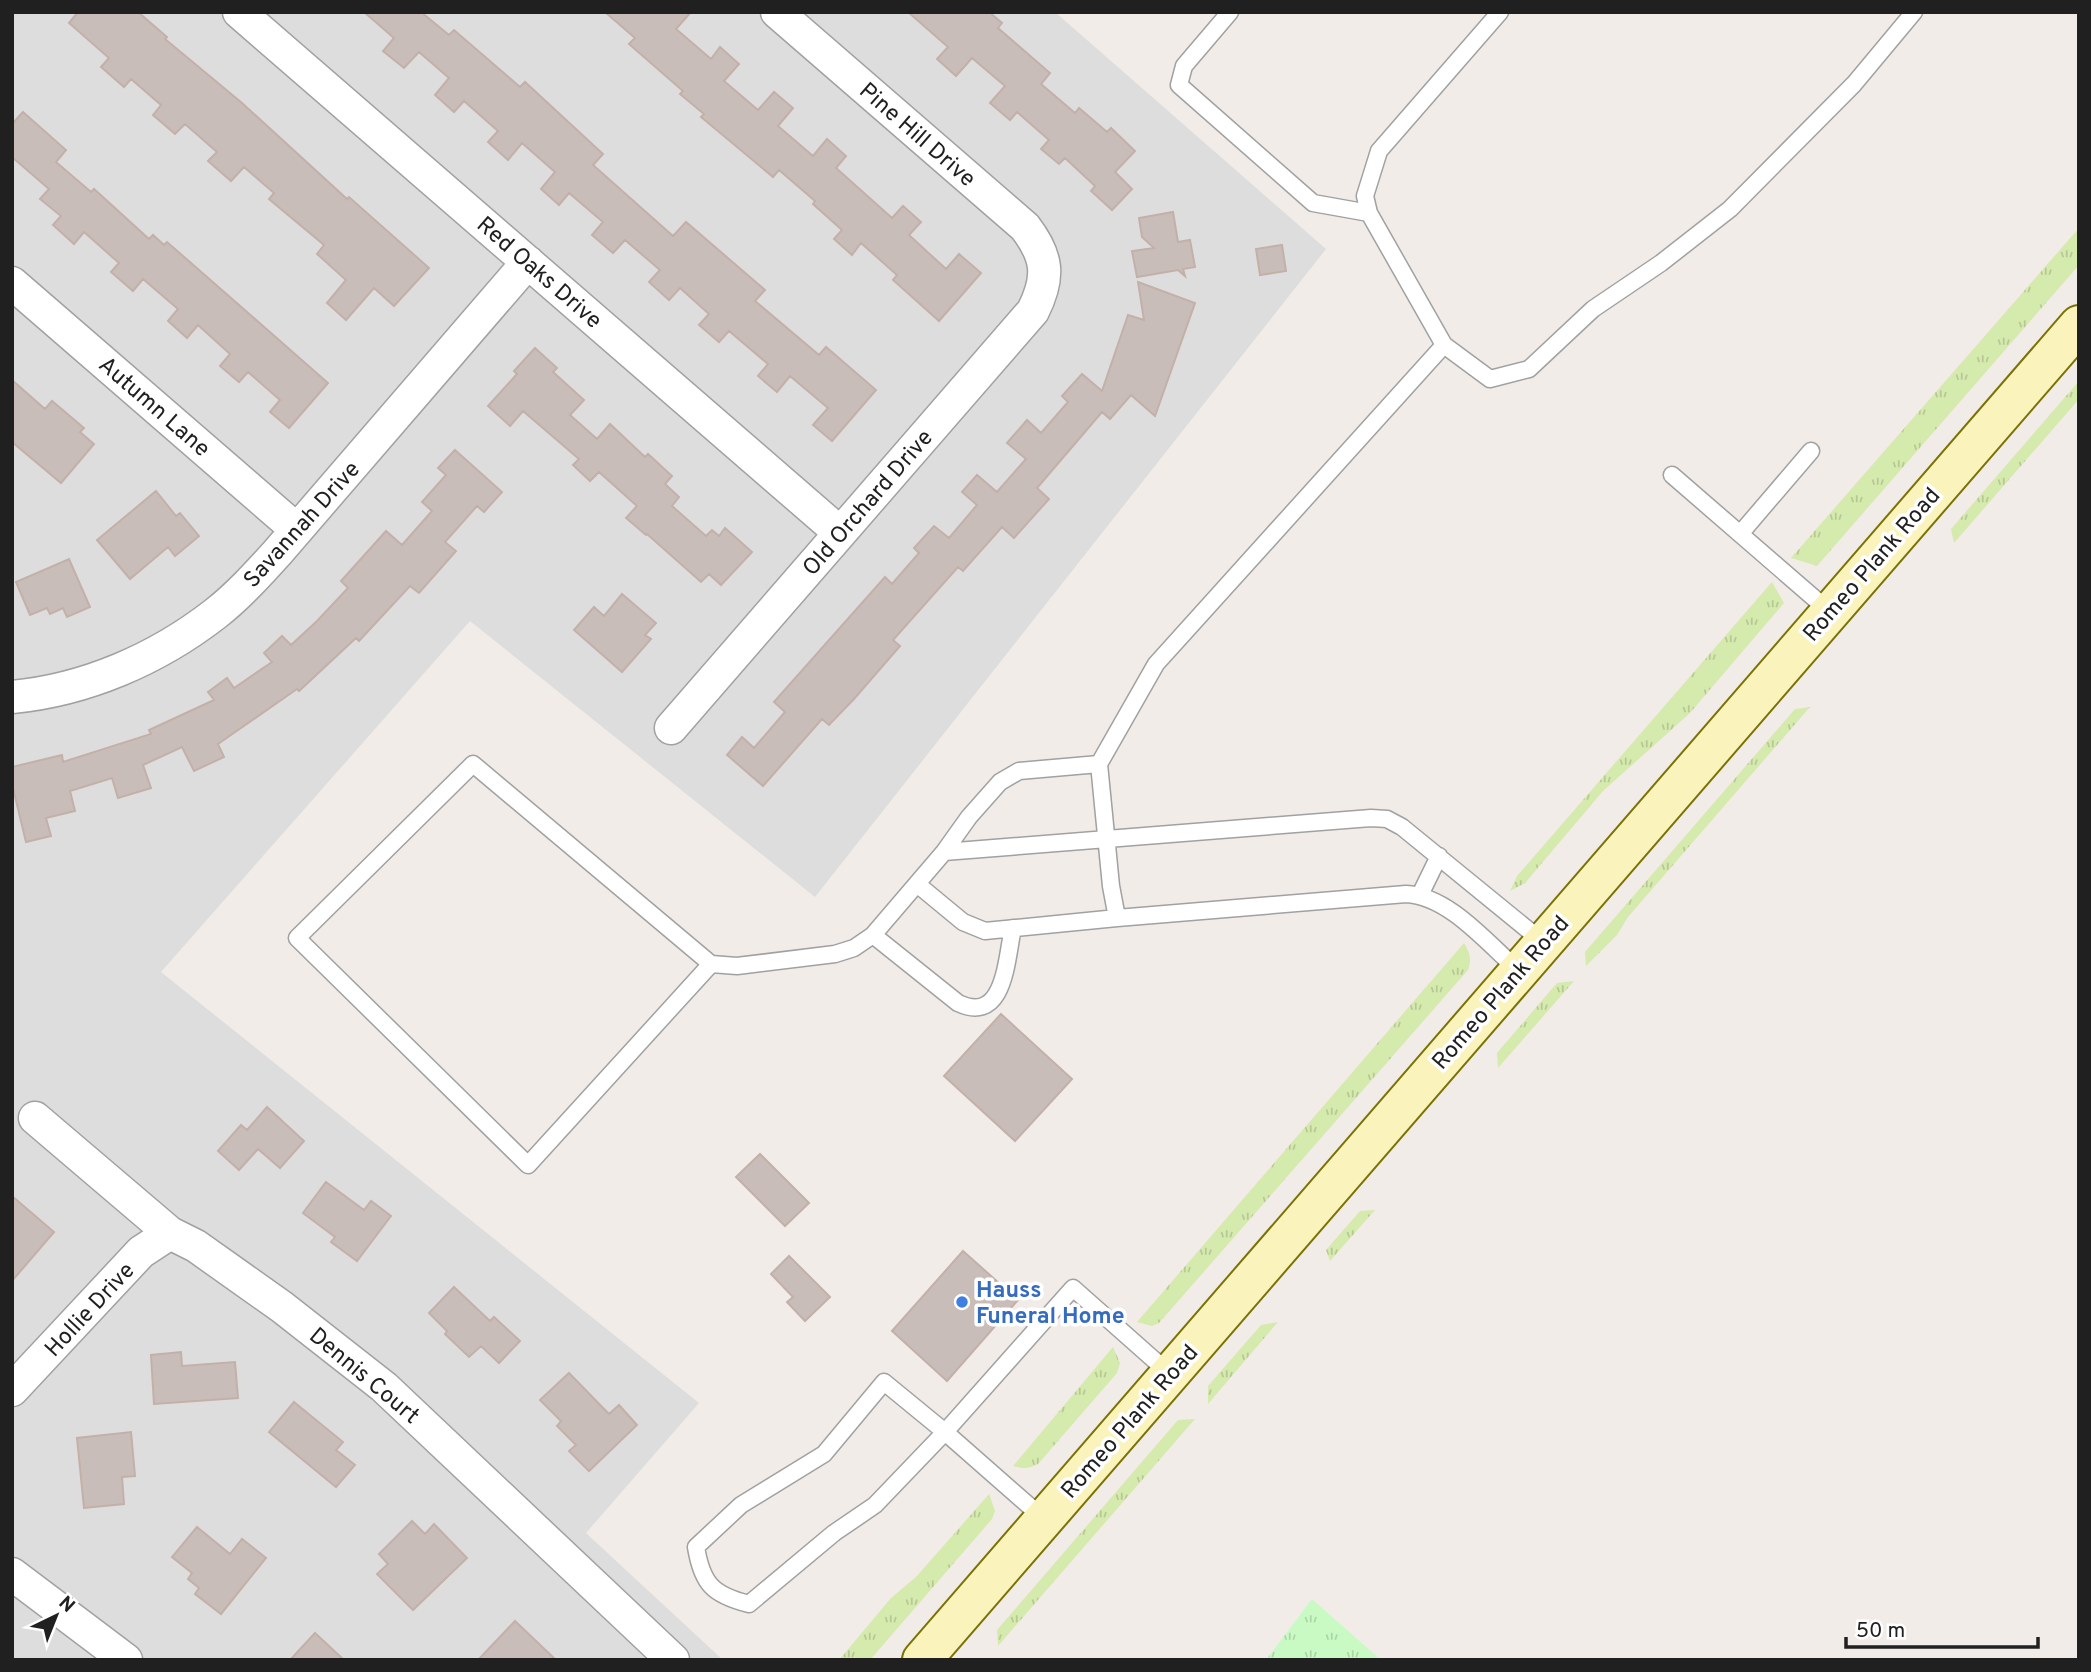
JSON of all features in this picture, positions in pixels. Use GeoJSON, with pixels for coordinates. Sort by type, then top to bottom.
{"type":"FeatureCollection","features":[{"type":"Feature","properties":{"kind":"main road","name":"Romeo Plank Road"},"geometry":{"type":"LineString","coordinates":[[922,1660],[2079,325]]}},
{"type":"Feature","properties":{"kind":"street","name":"Red Oaks Drive"},"geometry":{"type":"LineString","coordinates":[[239,12],[839,532]]}},
{"type":"Feature","properties":{"kind":"street","name":"Pine Hill Drive"},"geometry":{"type":"LineString","coordinates":[[777,12],[1025,228],[1039,245],[1045,267]]}},
{"type":"Feature","properties":{"kind":"street","name":"Savannah Drive"},"geometry":{"type":"LineString","coordinates":[[12,697],[60,690],[102,677],[181,638],[216,613],[247,585],[297,530],[528,262]]}},
{"type":"Feature","properties":{"kind":"street","name":"Old Orchard Drive"},"geometry":{"type":"LineString","coordinates":[[671,728],[1033,311],[1043,290],[1045,267]]}},
{"type":"Feature","properties":{"kind":"street","name":"Autumn Lane"},"geometry":{"type":"LineString","coordinates":[[12,283],[297,530]]}},
{"type":"Feature","properties":{"kind":"street","name":"Dennis Court"},"geometry":{"type":"LineString","coordinates":[[35,1118],[170,1233],[196,1246],[282,1307],[384,1387],[673,1660]]}},
{"type":"Feature","properties":{"kind":"street","name":"Hollie Drive"},"geometry":{"type":"LineString","coordinates":[[12,1390],[141,1252],[170,1233]]}},
{"type":"Feature","properties":{"kind":"street"},"geometry":{"type":"LineString","coordinates":[[12,1574],[125,1660]]}},
{"type":"Feature","properties":{"kind":"lane"},"geometry":{"type":"LineString","coordinates":[[1230,12],[1184,66],[1179,85],[1314,203],[1369,212]]}},
{"type":"Feature","properties":{"kind":"lane"},"geometry":{"type":"LineString","coordinates":[[1500,12],[1379,151],[1365,196],[1369,212],[1444,345],[1490,380],[1529,369],[1593,309],[1661,263],[1730,209],[1854,84],[1914,12]]}},
{"type":"Feature","properties":{"kind":"lane"},"geometry":{"type":"LineString","coordinates":[[1117,918],[1111,886],[1099,764],[1156,663],[1444,345]]}},
{"type":"Feature","properties":{"kind":"lane"},"geometry":{"type":"LineString","coordinates":[[1740,534],[1811,451]]}},
{"type":"Feature","properties":{"kind":"lane"},"geometry":{"type":"LineString","coordinates":[[1672,475],[1829,611]]}},
{"type":"Feature","properties":{"kind":"lane"},"geometry":{"type":"LineString","coordinates":[[711,964],[528,1165],[297,938],[473,764],[711,964],[737,966],[835,954],[854,948],[873,934],[917,884],[1000,782],[1019,771],[1099,764]]}},
{"type":"Feature","properties":{"kind":"lane"},"geometry":{"type":"LineString","coordinates":[[944,852],[1371,818],[1387,819],[1402,827],[1544,942]]}},
{"type":"Feature","properties":{"kind":"lane"},"geometry":{"type":"LineString","coordinates":[[1420,895],[1439,856]]}},
{"type":"Feature","properties":{"kind":"lane"},"geometry":{"type":"LineString","coordinates":[[917,884],[962,922],[985,931],[1420,895],[1446,907],[1519,971]]}},
{"type":"Feature","properties":{"kind":"lane"},"geometry":{"type":"LineString","coordinates":[[873,934],[958,1003],[971,1009],[983,1008],[994,1000],[1001,985],[1013,928]]}},
{"type":"Feature","properties":{"kind":"lane"},"geometry":{"type":"LineString","coordinates":[[1043,1518],[944,1432],[884,1382],[824,1454],[741,1504],[696,1547],[701,1573],[724,1598],[750,1604],[834,1533],[875,1505],[944,1432],[1073,1288],[1170,1374]]}},
{"type":"Feature","properties":{"kind":"shaded area"},"geometry":{"type":"Polygon","coordinates":[[[12,12],[1055,12],[1326,249],[815,897],[470,621],[161,972],[699,1403],[586,1533],[723,1660],[12,1660],[12,12]]]}},
{"type":"Feature","properties":{"kind":"green space"},"geometry":{"type":"Polygon","coordinates":[[[2079,228],[2079,265],[1817,566],[1791,558],[2079,228]]]}},
{"type":"Feature","properties":{"kind":"green space"},"geometry":{"type":"Polygon","coordinates":[[[2079,381],[2079,399],[1954,543],[1951,529],[2079,381]]]}},
{"type":"Feature","properties":{"kind":"green space"},"geometry":{"type":"Polygon","coordinates":[[[1772,582],[1784,603],[1689,714],[1603,791],[1525,883],[1510,891],[1517,876],[1772,582]]]}},
{"type":"Feature","properties":{"kind":"green space"},"geometry":{"type":"Polygon","coordinates":[[[1810,707],[1628,917],[1617,935],[1586,966],[1585,952],[1795,709],[1810,707]]]}},
{"type":"Feature","properties":{"kind":"green space"},"geometry":{"type":"Polygon","coordinates":[[[1464,943],[1470,956],[1468,970],[1159,1323],[1152,1326],[1137,1322],[1464,943]]]}},
{"type":"Feature","properties":{"kind":"green space"},"geometry":{"type":"Polygon","coordinates":[[[1574,981],[1498,1068],[1497,1053],[1557,983],[1574,981]]]}},
{"type":"Feature","properties":{"kind":"green space"},"geometry":{"type":"Polygon","coordinates":[[[1375,1210],[1330,1261],[1326,1250],[1360,1211],[1375,1210]]]}},
{"type":"Feature","properties":{"kind":"green space"},"geometry":{"type":"Polygon","coordinates":[[[1278,1322],[1208,1404],[1208,1386],[1261,1325],[1278,1322]]]}},
{"type":"Feature","properties":{"kind":"green space"},"geometry":{"type":"Polygon","coordinates":[[[1113,1347],[1120,1363],[1117,1373],[1038,1464],[1026,1468],[1013,1466],[1113,1347]]]}},
{"type":"Feature","properties":{"kind":"green space"},"geometry":{"type":"Polygon","coordinates":[[[1195,1419],[998,1646],[997,1630],[1178,1420],[1195,1419]]]}},
{"type":"Feature","properties":{"kind":"green space"},"geometry":{"type":"Polygon","coordinates":[[[989,1494],[995,1511],[992,1519],[870,1660],[839,1660],[891,1598],[916,1577],[989,1494]]]}},
{"type":"Feature","properties":{"kind":"green space"},"geometry":{"type":"Polygon","coordinates":[[[1312,1599],[1381,1660],[1266,1660],[1312,1599]]]}},
{"type":"Feature","properties":{"kind":"building"},"geometry":{"type":"Polygon","coordinates":[[[78,12],[138,12],[167,37],[165,39],[242,103],[347,199],[349,197],[429,268],[394,306],[374,288],[346,320],[327,303],[346,280],[317,254],[324,245],[269,199],[274,193],[244,167],[231,181],[208,161],[217,152],[185,124],[175,134],[153,115],[161,105],[131,79],[124,87],[101,67],[109,58],[69,23],[78,12]]]}},
{"type":"Feature","properties":{"kind":"building"},"geometry":{"type":"Polygon","coordinates":[[[364,12],[421,12],[449,35],[454,30],[520,87],[525,82],[603,154],[593,165],[673,236],[686,222],[765,290],[755,301],[819,355],[826,347],[876,390],[832,441],[813,425],[828,408],[790,376],[777,392],[758,376],[768,364],[729,331],[719,342],[699,325],[709,314],[680,288],[669,300],[649,282],[660,270],[625,240],[613,253],[592,235],[603,222],[569,193],[559,205],[541,189],[555,172],[522,143],[508,160],[488,142],[498,131],[464,101],[454,112],[435,95],[449,78],[419,52],[404,68],[383,51],[394,38],[364,12]]]}},
{"type":"Feature","properties":{"kind":"building"},"geometry":{"type":"Polygon","coordinates":[[[605,12],[691,12],[676,29],[711,59],[720,47],[739,64],[724,81],[758,110],[774,92],[793,108],[778,126],[813,156],[827,139],[846,156],[836,168],[892,218],[903,206],[921,222],[909,235],[946,269],[959,254],[981,273],[939,321],[893,280],[897,275],[861,243],[852,255],[834,239],[842,230],[813,204],[815,201],[779,170],[773,177],[701,117],[704,114],[680,94],[683,91],[629,44],[635,38],[605,12]]]}},
{"type":"Feature","properties":{"kind":"building"},"geometry":{"type":"Polygon","coordinates":[[[908,12],[989,12],[1002,23],[998,28],[1050,73],[1041,84],[1075,113],[1079,108],[1107,132],[1111,128],[1135,151],[1115,172],[1132,189],[1112,210],[1091,191],[1095,186],[1065,158],[1059,164],[1041,149],[1049,140],[1017,112],[1010,120],[990,103],[1005,86],[972,58],[956,76],[937,59],[948,47],[908,12]]]}},
{"type":"Feature","properties":{"kind":"building"},"geometry":{"type":"Polygon","coordinates":[[[23,112],[66,150],[56,162],[91,192],[94,189],[149,239],[153,235],[164,245],[167,242],[328,383],[289,428],[270,412],[280,400],[248,372],[239,382],[220,366],[230,354],[198,325],[187,338],[168,321],[178,309],[143,279],[133,291],[111,272],[119,263],[84,232],[74,244],[53,225],[61,216],[40,199],[49,189],[12,157],[12,124],[23,112]]]}},
{"type":"Feature","properties":{"kind":"building"},"geometry":{"type":"Polygon","coordinates":[[[1173,212],[1178,242],[1190,240],[1195,267],[1183,269],[1185,276],[1178,270],[1137,277],[1132,251],[1154,248],[1142,237],[1139,218],[1173,212]]]}},
{"type":"Feature","properties":{"kind":"building"},"geometry":{"type":"Polygon","coordinates":[[[1282,245],[1286,271],[1260,275],[1256,249],[1282,245]]]}},
{"type":"Feature","properties":{"kind":"building"},"geometry":{"type":"Polygon","coordinates":[[[1138,282],[1195,303],[1155,416],[1131,395],[1110,419],[1102,412],[1037,488],[1049,499],[1014,538],[1002,527],[963,571],[958,567],[893,640],[900,646],[854,699],[829,725],[822,719],[763,786],[727,755],[742,737],[754,748],[785,712],[774,702],[885,577],[892,584],[919,553],[914,548],[934,526],[949,538],[977,505],[962,492],[977,475],[997,492],[1026,459],[1007,443],[1027,420],[1041,433],[1068,402],[1062,396],[1082,374],[1102,391],[1128,315],[1144,320],[1138,282]]]}},
{"type":"Feature","properties":{"kind":"building"},"geometry":{"type":"Polygon","coordinates":[[[535,348],[557,368],[553,372],[584,400],[570,415],[597,439],[610,424],[645,457],[648,454],[672,476],[665,484],[679,497],[672,506],[706,536],[712,530],[719,536],[725,528],[752,552],[721,585],[709,574],[701,582],[626,518],[637,506],[599,472],[590,481],[573,465],[579,459],[523,411],[510,426],[488,406],[517,374],[514,371],[535,348]]]}},
{"type":"Feature","properties":{"kind":"building"},"geometry":{"type":"Polygon","coordinates":[[[12,380],[45,409],[52,401],[84,428],[80,432],[94,444],[61,483],[12,442],[12,380]]]}},
{"type":"Feature","properties":{"kind":"building"},"geometry":{"type":"Polygon","coordinates":[[[455,450],[502,492],[484,512],[477,506],[445,542],[456,551],[419,593],[410,586],[359,641],[356,638],[299,691],[297,689],[218,744],[224,757],[194,771],[182,747],[143,765],[151,788],[118,798],[112,778],[70,791],[75,811],[46,818],[51,836],[26,842],[12,784],[12,767],[62,755],[63,762],[151,734],[149,730],[214,700],[208,692],[227,678],[234,688],[272,662],[264,653],[282,636],[291,645],[317,621],[348,588],[341,581],[386,531],[402,545],[432,511],[422,502],[446,475],[438,468],[455,450]]]}},
{"type":"Feature","properties":{"kind":"building"},"geometry":{"type":"Polygon","coordinates":[[[156,491],[176,516],[180,513],[199,536],[175,556],[168,547],[130,579],[97,540],[156,491]]]}},
{"type":"Feature","properties":{"kind":"building"},"geometry":{"type":"Polygon","coordinates":[[[69,559],[90,607],[67,617],[63,608],[50,614],[47,608],[30,615],[16,582],[69,559]]]}},
{"type":"Feature","properties":{"kind":"building"},"geometry":{"type":"Polygon","coordinates":[[[622,594],[656,623],[645,635],[651,639],[622,672],[574,630],[594,607],[604,616],[622,594]]]}},
{"type":"Feature","properties":{"kind":"building"},"geometry":{"type":"Polygon","coordinates":[[[1001,1014],[1072,1079],[1015,1141],[944,1076],[1001,1014]]]}},
{"type":"Feature","properties":{"kind":"building"},"geometry":{"type":"Polygon","coordinates":[[[267,1107],[304,1141],[280,1168],[258,1149],[239,1170],[218,1151],[241,1125],[247,1130],[267,1107]]]}},
{"type":"Feature","properties":{"kind":"building"},"geometry":{"type":"Polygon","coordinates":[[[760,1154],[809,1203],[785,1226],[736,1177],[760,1154]]]}},
{"type":"Feature","properties":{"kind":"building"},"geometry":{"type":"Polygon","coordinates":[[[326,1182],[364,1210],[371,1201],[391,1216],[357,1261],[331,1242],[335,1237],[303,1213],[326,1182]]]}},
{"type":"Feature","properties":{"kind":"building"},"geometry":{"type":"Polygon","coordinates":[[[12,1196],[54,1232],[12,1281],[12,1196]]]}},
{"type":"Feature","properties":{"kind":"building"},"geometry":{"type":"Polygon","coordinates":[[[963,1251],[1018,1300],[947,1381],[892,1331],[963,1251]]]}},
{"type":"Feature","properties":{"kind":"building"},"geometry":{"type":"Polygon","coordinates":[[[789,1256],[830,1297],[805,1321],[787,1302],[793,1297],[771,1274],[789,1256]]]}},
{"type":"Feature","properties":{"kind":"building"},"geometry":{"type":"Polygon","coordinates":[[[454,1287],[490,1321],[494,1317],[520,1341],[499,1363],[481,1346],[469,1357],[445,1334],[447,1331],[429,1313],[454,1287]]]}},
{"type":"Feature","properties":{"kind":"building"},"geometry":{"type":"Polygon","coordinates":[[[181,1352],[182,1366],[235,1362],[238,1398],[154,1404],[151,1355],[181,1352]]]}},
{"type":"Feature","properties":{"kind":"building"},"geometry":{"type":"Polygon","coordinates":[[[569,1373],[609,1414],[619,1405],[637,1425],[589,1471],[569,1451],[576,1445],[557,1426],[561,1421],[540,1400],[569,1373]]]}},
{"type":"Feature","properties":{"kind":"building"},"geometry":{"type":"Polygon","coordinates":[[[294,1402],[343,1442],[336,1450],[355,1465],[336,1487],[269,1432],[294,1402]]]}},
{"type":"Feature","properties":{"kind":"building"},"geometry":{"type":"Polygon","coordinates":[[[131,1432],[135,1476],[122,1477],[124,1504],[84,1508],[77,1438],[131,1432]]]}},
{"type":"Feature","properties":{"kind":"building"},"geometry":{"type":"Polygon","coordinates":[[[412,1521],[425,1534],[434,1524],[467,1558],[413,1610],[377,1574],[388,1564],[379,1554],[412,1521]]]}},
{"type":"Feature","properties":{"kind":"building"},"geometry":{"type":"Polygon","coordinates":[[[197,1527],[230,1554],[242,1539],[266,1558],[221,1614],[195,1594],[199,1588],[188,1579],[192,1573],[172,1557],[197,1527]]]}},
{"type":"Feature","properties":{"kind":"building"},"geometry":{"type":"Polygon","coordinates":[[[515,1621],[556,1660],[478,1660],[515,1621]]]}},
{"type":"Feature","properties":{"kind":"building"},"geometry":{"type":"Polygon","coordinates":[[[315,1633],[344,1660],[290,1660],[315,1633]]]}},
{"type":"Feature","properties":{"kind":"place","name":"Hauss Funeral Home"},"geometry":{"type":"Point","coordinates":[962,1302]}}]}
